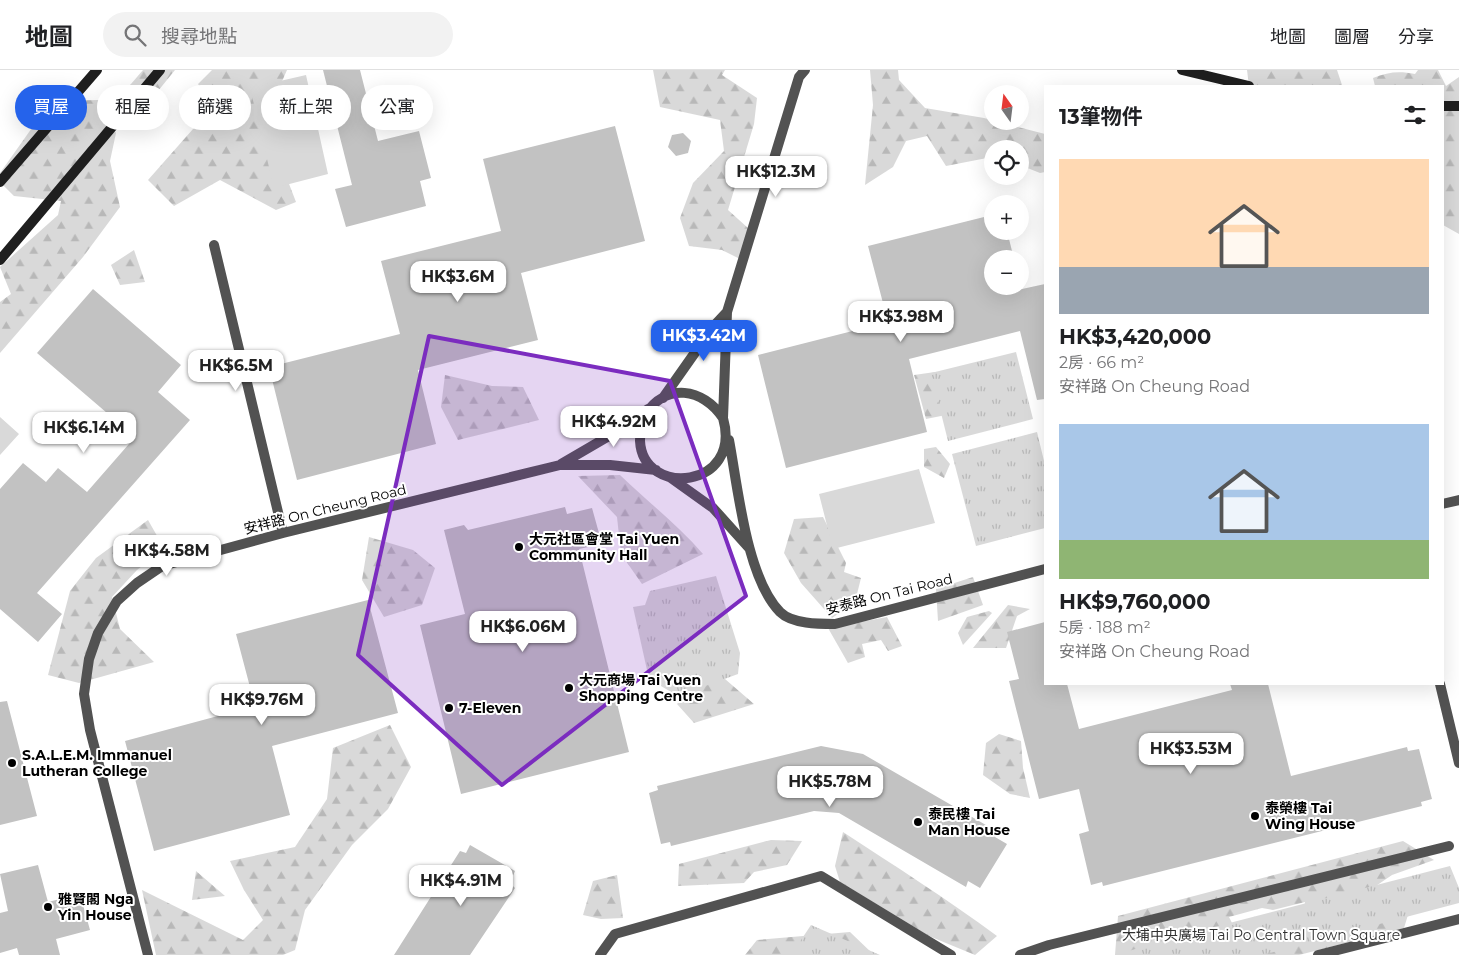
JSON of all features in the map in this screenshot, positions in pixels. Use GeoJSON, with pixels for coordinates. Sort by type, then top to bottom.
{"type":"FeatureCollection","features":[{"type":"Feature","properties":{"kind":"main road"},"geometry":{"type":"LineString","coordinates":[[0,182],[97,70]]}},
{"type":"Feature","properties":{"kind":"main road"},"geometry":{"type":"LineString","coordinates":[[0,260],[160,70]]}},
{"type":"Feature","properties":{"kind":"main road"},"geometry":{"type":"LineString","coordinates":[[1182,70],[1245,85]]}},
{"type":"Feature","properties":{"kind":"main road"},"geometry":{"type":"LineString","coordinates":[[1444,106],[1459,106]]}},
{"type":"Feature","properties":{"kind":"street","name":"安祥路 On Cheung Road"},"geometry":{"type":"LineString","coordinates":[[652,406],[642,424],[641,445],[646,458],[656,470],[669,477],[684,480],[698,477],[711,470],[721,459],[726,446],[727,431],[723,418],[727,312],[801,72]]}},
{"type":"Feature","properties":{"kind":"street"},"geometry":{"type":"LineString","coordinates":[[214,245],[283,533]]}},
{"type":"Feature","properties":{"kind":"street","name":"安祥路 On Cheung Road"},"geometry":{"type":"LineString","coordinates":[[663,398],[713,327],[727,312]]}},
{"type":"Feature","properties":{"kind":"street","name":"安祥路 On Cheung Road"},"geometry":{"type":"LineString","coordinates":[[560,465],[609,436],[663,398],[676,393],[690,393],[709,401],[723,418]]}},
{"type":"Feature","properties":{"kind":"street","name":"安泰路 On Tai Road"},"geometry":{"type":"LineString","coordinates":[[727,431],[749,549],[765,588],[780,613],[810,625],[835,624],[1044,569]]}},
{"type":"Feature","properties":{"kind":"street","name":"安祥路 On Cheung Road"},"geometry":{"type":"LineString","coordinates":[[148,955],[90,730],[84,694],[89,660],[98,633],[117,601],[137,583],[162,566],[283,533],[560,465],[610,465],[656,470]]}},
{"type":"Feature","properties":{"kind":"street","name":"安泰路 On Tai Road"},"geometry":{"type":"LineString","coordinates":[[669,477],[713,508],[749,549]]}},
{"type":"Feature","properties":{"kind":"street"},"geometry":{"type":"LineString","coordinates":[[1444,504],[1459,500]]}},
{"type":"Feature","properties":{"kind":"street"},"geometry":{"type":"LineString","coordinates":[[1440,685],[1459,763]]}},
{"type":"Feature","properties":{"kind":"street"},"geometry":{"type":"LineString","coordinates":[[1020,955],[1057,942],[1449,846]]}},
{"type":"Feature","properties":{"kind":"street"},"geometry":{"type":"LineString","coordinates":[[600,955],[615,934],[821,876],[951,955]]}},
{"type":"Feature","properties":{"kind":"street"},"geometry":{"type":"LineString","coordinates":[[1318,955],[1459,919]]}},
{"type":"Feature","properties":{"kind":"highlighted area"},"geometry":{"type":"Polygon","coordinates":[[[429,336],[670,381],[746,596],[502,785],[358,655],[429,336]]]}},
{"type":"Feature","properties":{"kind":"green space"},"geometry":{"type":"Polygon","coordinates":[[[143,70],[175,70],[163,85],[130,85],[143,70]]]}},
{"type":"Feature","properties":{"kind":"green space"},"geometry":{"type":"Polygon","coordinates":[[[212,70],[287,70],[280,85],[261,85],[261,130],[272,130],[276,150],[296,202],[276,210],[220,180],[174,206],[148,180],[192,130],[251,130],[251,85],[198,84],[212,70]]]}},
{"type":"Feature","properties":{"kind":"green space"},"geometry":{"type":"Polygon","coordinates":[[[653,70],[725,70],[722,75],[757,98],[754,124],[728,210],[748,228],[740,259],[722,250],[689,246],[680,218],[693,183],[724,151],[720,120],[660,107],[653,70]]]}},
{"type":"Feature","properties":{"kind":"green space"},"geometry":{"type":"Polygon","coordinates":[[[870,70],[898,70],[899,80],[925,108],[984,118],[984,130],[1029,130],[1044,134],[1044,172],[1040,173],[1029,169],[1029,140],[984,140],[984,159],[946,166],[927,136],[906,141],[893,167],[865,185],[873,105],[870,70]]]}},
{"type":"Feature","properties":{"kind":"green space"},"geometry":{"type":"Polygon","coordinates":[[[1247,70],[1337,70],[1342,85],[1249,85],[1247,70]]]}},
{"type":"Feature","properties":{"kind":"green space"},"geometry":{"type":"Polygon","coordinates":[[[1418,70],[1438,70],[1446,86],[1459,77],[1459,234],[1444,226],[1444,85],[1375,85],[1373,78],[1394,73],[1415,74],[1418,70]]]}},
{"type":"Feature","properties":{"kind":"green space"},"geometry":{"type":"Polygon","coordinates":[[[306,75],[308,85],[263,85],[306,75]]]}},
{"type":"Feature","properties":{"kind":"green space"},"geometry":{"type":"Polygon","coordinates":[[[261,85],[261,130],[318,130],[328,174],[274,188],[251,88],[261,85]]]}},
{"type":"Feature","properties":{"kind":"green space"},"geometry":{"type":"Polygon","coordinates":[[[87,100],[97,100],[97,130],[114,130],[116,133],[110,161],[120,207],[83,257],[0,353],[0,302],[11,294],[0,267],[58,215],[61,201],[14,196],[0,182],[0,173],[30,130],[87,130],[87,100]]]}},
{"type":"Feature","properties":{"kind":"green space"},"geometry":{"type":"Polygon","coordinates":[[[134,250],[145,282],[120,285],[111,265],[134,250]]]}},
{"type":"Feature","properties":{"kind":"green space"},"geometry":{"type":"Polygon","coordinates":[[[1016,352],[1033,419],[948,441],[931,373],[1016,352]]]}},
{"type":"Feature","properties":{"kind":"green space"},"geometry":{"type":"Polygon","coordinates":[[[935,372],[956,413],[926,419],[914,375],[935,372]]]}},
{"type":"Feature","properties":{"kind":"green space"},"geometry":{"type":"Polygon","coordinates":[[[445,375],[492,386],[523,387],[539,420],[458,440],[441,407],[445,375]]]}},
{"type":"Feature","properties":{"kind":"green space"},"geometry":{"type":"Polygon","coordinates":[[[0,417],[19,434],[0,455],[0,417]]]}},
{"type":"Feature","properties":{"kind":"green space"},"geometry":{"type":"Polygon","coordinates":[[[1037,432],[1044,461],[1044,528],[976,546],[952,454],[1037,432]]]}},
{"type":"Feature","properties":{"kind":"green space"},"geometry":{"type":"Polygon","coordinates":[[[936,447],[950,464],[944,478],[924,467],[924,449],[936,447]]]}},
{"type":"Feature","properties":{"kind":"green space"},"geometry":{"type":"Polygon","coordinates":[[[919,469],[935,523],[833,549],[819,494],[919,469]]]}},
{"type":"Feature","properties":{"kind":"green space"},"geometry":{"type":"Polygon","coordinates":[[[620,475],[673,523],[703,554],[642,584],[621,554],[617,517],[578,476],[620,475]]]}},
{"type":"Feature","properties":{"kind":"green space"},"geometry":{"type":"Polygon","coordinates":[[[823,517],[846,563],[844,572],[861,578],[855,602],[832,618],[801,583],[784,553],[794,519],[823,517]]]}},
{"type":"Feature","properties":{"kind":"green space"},"geometry":{"type":"Polygon","coordinates":[[[148,520],[164,548],[137,570],[112,597],[120,629],[154,662],[79,683],[48,675],[70,591],[96,558],[148,520]]]}},
{"type":"Feature","properties":{"kind":"green space"},"geometry":{"type":"Polygon","coordinates":[[[369,537],[413,550],[435,568],[422,605],[384,617],[362,580],[369,537]]]}},
{"type":"Feature","properties":{"kind":"green space"},"geometry":{"type":"Polygon","coordinates":[[[716,576],[740,653],[738,674],[678,696],[649,679],[633,607],[645,605],[650,591],[716,576]]]}},
{"type":"Feature","properties":{"kind":"green space"},"geometry":{"type":"Polygon","coordinates":[[[973,577],[983,605],[938,621],[936,589],[973,577]]]}},
{"type":"Feature","properties":{"kind":"green space"},"geometry":{"type":"Polygon","coordinates":[[[1008,605],[1030,609],[1017,616],[1006,648],[973,648],[1008,605]]]}},
{"type":"Feature","properties":{"kind":"green space"},"geometry":{"type":"Polygon","coordinates":[[[989,611],[992,613],[963,645],[958,633],[967,617],[989,611]]]}},
{"type":"Feature","properties":{"kind":"green space"},"geometry":{"type":"Polygon","coordinates":[[[887,617],[902,646],[888,651],[881,640],[862,644],[865,657],[848,663],[828,628],[887,617]]]}},
{"type":"Feature","properties":{"kind":"green space"},"geometry":{"type":"Polygon","coordinates":[[[705,675],[725,679],[754,704],[694,723],[677,704],[705,675]]]}},
{"type":"Feature","properties":{"kind":"green space"},"geometry":{"type":"Polygon","coordinates":[[[390,725],[411,767],[388,809],[352,845],[305,910],[295,950],[283,955],[156,955],[142,890],[243,940],[263,920],[244,890],[230,861],[295,847],[327,799],[333,748],[390,725]]]}},
{"type":"Feature","properties":{"kind":"green space"},"geometry":{"type":"Polygon","coordinates":[[[999,734],[1021,741],[1023,768],[1030,798],[1010,794],[983,775],[986,743],[999,734]]]}},
{"type":"Feature","properties":{"kind":"green space"},"geometry":{"type":"Polygon","coordinates":[[[843,832],[997,936],[975,955],[929,936],[840,882],[835,866],[843,832]]]}},
{"type":"Feature","properties":{"kind":"green space"},"geometry":{"type":"Polygon","coordinates":[[[771,840],[802,841],[787,865],[754,872],[744,883],[678,886],[679,864],[771,840]]]}},
{"type":"Feature","properties":{"kind":"green space"},"geometry":{"type":"Polygon","coordinates":[[[1403,841],[1434,860],[1392,875],[1370,890],[1411,905],[1404,928],[1299,955],[1115,955],[1118,916],[1403,841]],[[1305,902],[1273,910],[1262,908],[1229,917],[1237,933],[1303,916],[1305,902]]]}},
{"type":"Feature","properties":{"kind":"green space","name":"大埔中央廣場 Tai Po Central Town Square"},"geometry":{"type":"Polygon","coordinates":[[[1450,866],[1459,888],[1459,903],[1262,955],[1118,955],[1152,943],[1450,866]]]}},
{"type":"Feature","properties":{"kind":"green space"},"geometry":{"type":"Polygon","coordinates":[[[196,871],[225,896],[192,900],[196,871]]]}},
{"type":"Feature","properties":{"kind":"green space"},"geometry":{"type":"Polygon","coordinates":[[[617,875],[623,918],[601,919],[583,915],[593,881],[617,875]]]}},
{"type":"Feature","properties":{"kind":"green space"},"geometry":{"type":"Polygon","coordinates":[[[811,925],[880,955],[791,955],[811,925]]]}},
{"type":"Feature","properties":{"kind":"green space"},"geometry":{"type":"Polygon","coordinates":[[[850,932],[874,955],[745,955],[757,940],[850,932]]]}},
{"type":"Feature","properties":{"kind":"building"},"geometry":{"type":"Polygon","coordinates":[[[323,70],[360,70],[364,85],[361,85],[361,130],[375,130],[378,141],[419,131],[431,178],[420,181],[426,206],[346,227],[335,189],[352,185],[338,130],[351,130],[351,85],[327,85],[323,70]]]}},
{"type":"Feature","properties":{"kind":"building"},"geometry":{"type":"Polygon","coordinates":[[[615,126],[645,241],[521,273],[538,340],[418,370],[436,444],[297,480],[269,367],[400,334],[381,261],[501,231],[483,159],[615,126]]]}},
{"type":"Feature","properties":{"kind":"building"},"geometry":{"type":"Polygon","coordinates":[[[683,133],[691,141],[688,153],[676,156],[668,147],[672,135],[683,133]]]}},
{"type":"Feature","properties":{"kind":"building"},"geometry":{"type":"Polygon","coordinates":[[[984,217],[984,240],[1009,240],[1012,250],[984,250],[984,295],[1029,295],[1029,287],[1044,284],[1044,399],[1037,400],[1020,331],[909,359],[927,432],[786,468],[758,355],[888,322],[868,246],[984,217]]]}},
{"type":"Feature","properties":{"kind":"building"},"geometry":{"type":"Polygon","coordinates":[[[93,289],[181,365],[158,392],[190,420],[37,593],[62,614],[38,642],[0,609],[0,489],[23,463],[46,482],[58,468],[87,492],[135,437],[37,353],[93,289]]]}},
{"type":"Feature","properties":{"kind":"building","name":"大元商場 Tai Yuen Shopping Centre"},"geometry":{"type":"Polygon","coordinates":[[[565,507],[567,514],[592,508],[602,544],[579,549],[629,752],[461,794],[420,625],[465,614],[444,530],[464,525],[468,530],[565,507]]]}},
{"type":"Feature","properties":{"kind":"building"},"geometry":{"type":"Polygon","coordinates":[[[368,600],[398,713],[272,746],[290,815],[154,851],[125,741],[255,706],[236,634],[368,600]]]}},
{"type":"Feature","properties":{"kind":"building"},"geometry":{"type":"Polygon","coordinates":[[[1044,622],[1044,685],[1067,685],[1079,729],[1232,690],[1230,685],[1268,685],[1291,776],[1407,747],[1408,751],[1419,749],[1432,799],[1421,802],[1422,806],[1103,886],[1102,882],[1091,885],[1079,834],[1089,831],[1079,789],[1039,799],[1009,681],[1019,679],[1007,632],[1044,622]]]}},
{"type":"Feature","properties":{"kind":"building","name":"S.A.L.E.M. Immanuel Lutheran College"},"geometry":{"type":"Polygon","coordinates":[[[7,701],[37,816],[0,825],[0,702],[7,701]]]}},
{"type":"Feature","properties":{"kind":"building","name":"泰民樓 Tai Man House"},"geometry":{"type":"Polygon","coordinates":[[[821,746],[863,754],[998,832],[995,837],[1007,844],[980,888],[968,881],[966,887],[839,813],[814,811],[671,846],[670,842],[661,844],[649,793],[658,790],[657,786],[821,746]]]}},
{"type":"Feature","properties":{"kind":"building"},"geometry":{"type":"Polygon","coordinates":[[[470,845],[515,871],[510,883],[515,888],[470,955],[394,955],[460,851],[466,853],[470,845]]]}},
{"type":"Feature","properties":{"kind":"building","name":"雅賢閣 Nga Yin House"},"geometry":{"type":"Polygon","coordinates":[[[38,865],[48,902],[80,894],[90,930],[56,939],[60,955],[19,955],[17,948],[0,953],[0,913],[8,911],[0,874],[38,865]]]}},
{"type":"Feature","properties":{"kind":"place","name":"大元社區會堂 Tai Yuen Community Hall"},"geometry":{"type":"Point","coordinates":[519,547]}},
{"type":"Feature","properties":{"kind":"place","name":"大元商場 Tai Yuen Shopping Centre"},"geometry":{"type":"Point","coordinates":[569,688]}},
{"type":"Feature","properties":{"kind":"place","name":"7-Eleven"},"geometry":{"type":"Point","coordinates":[449,708]}},
{"type":"Feature","properties":{"kind":"place","name":"S.A.L.E.M. Immanuel Lutheran College"},"geometry":{"type":"Point","coordinates":[12,763]}},
{"type":"Feature","properties":{"kind":"place","name":"泰榮樓 Tai Wing House"},"geometry":{"type":"Point","coordinates":[1255,816]}},
{"type":"Feature","properties":{"kind":"place","name":"泰民樓 Tai Man House"},"geometry":{"type":"Point","coordinates":[918,822]}},
{"type":"Feature","properties":{"kind":"place","name":"雅賢閣 Nga Yin House"},"geometry":{"type":"Point","coordinates":[48,907]}}]}
